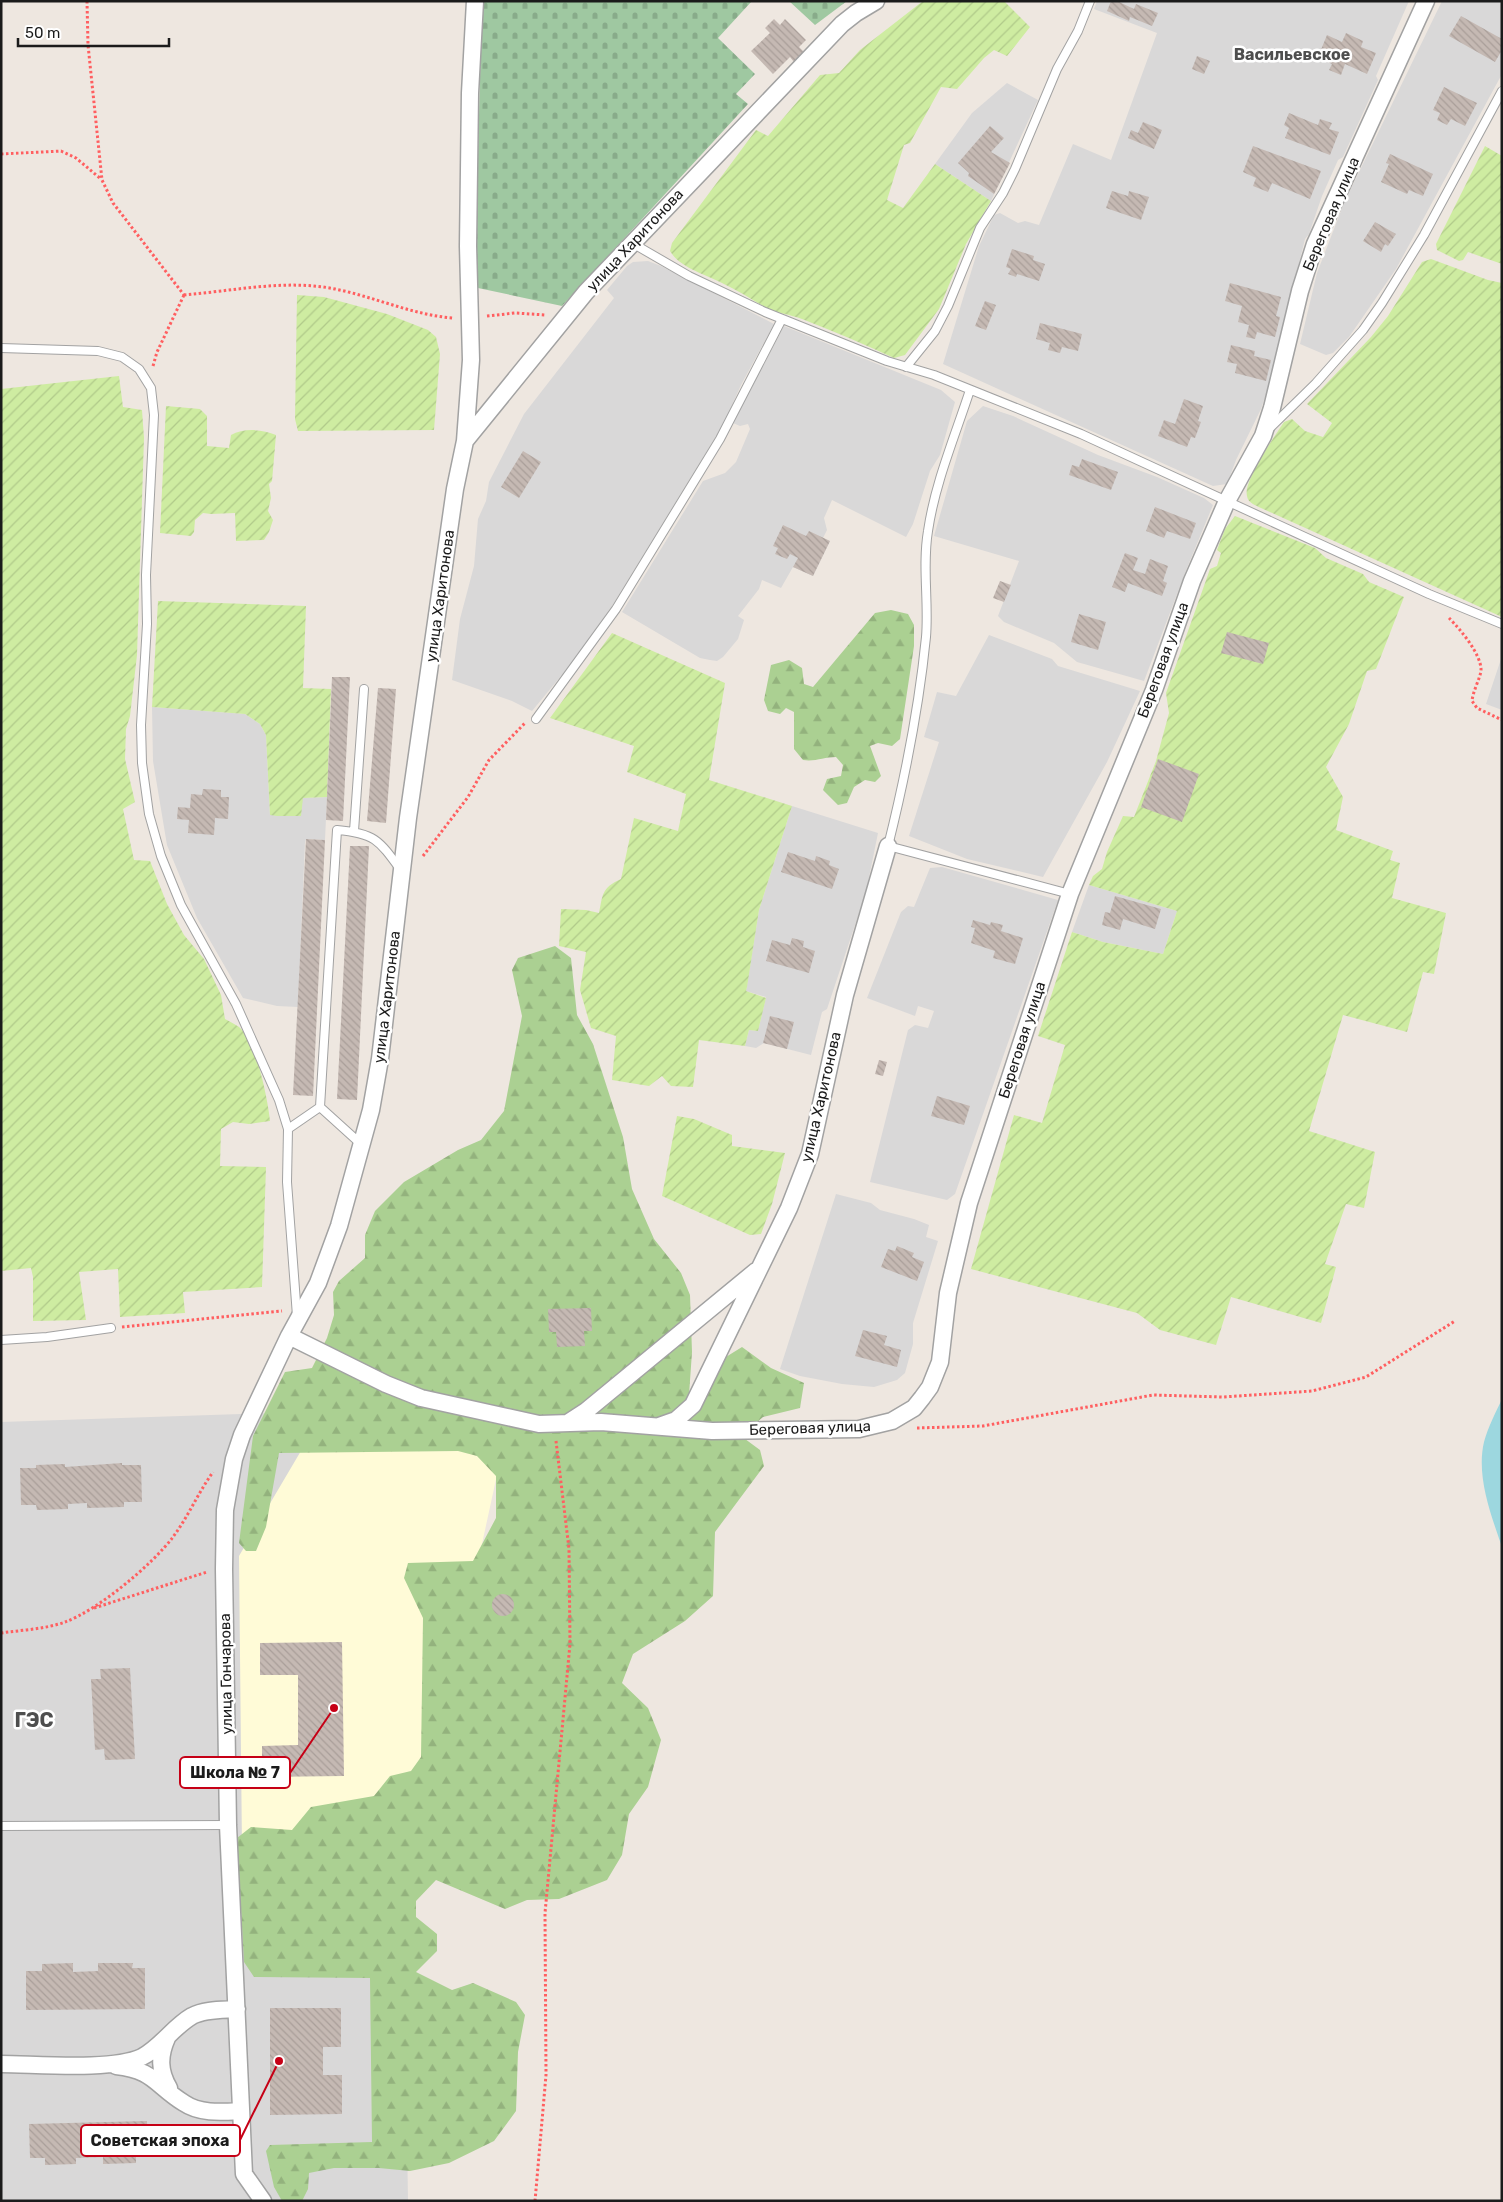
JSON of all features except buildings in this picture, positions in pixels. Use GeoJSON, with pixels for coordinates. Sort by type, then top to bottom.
{"type":"FeatureCollection","features":[{"type":"Feature","properties":{"kind":"street"},"geometry":{"type":"LineString","coordinates":[[465,441],[470,395],[468,246],[470,93],[475,1]]}},
{"type":"Feature","properties":{"kind":"street","name":"улица Харитонова"},"geometry":{"type":"LineString","coordinates":[[289,1336],[297,1314],[318,1283],[339,1226],[376,1087],[402,870],[454,499],[465,441],[586,292],[842,24],[876,1]]}},
{"type":"Feature","properties":{"kind":"street","name":"Береговая улица"},"geometry":{"type":"LineString","coordinates":[[289,1336],[386,1384],[421,1398],[525,1422],[559,1424],[601,1422],[712,1431],[859,1429],[892,1421],[914,1408],[930,1387],[940,1362],[948,1293],[969,1203],[1070,894],[1154,690],[1192,581],[1228,501],[1263,436],[1272,408],[1300,291],[1315,244],[1426,1]]}},
{"type":"Feature","properties":{"kind":"street","name":"улица Харитонова"},"geometry":{"type":"LineString","coordinates":[[654,1427],[676,1420],[693,1405],[789,1208],[810,1154],[845,995],[888,846]]}},
{"type":"Feature","properties":{"kind":"street"},"geometry":{"type":"LineString","coordinates":[[559,1424],[586,1411],[760,1268]]}},
{"type":"Feature","properties":{"kind":"street","name":"улица Гончарова"},"geometry":{"type":"LineString","coordinates":[[263,2201],[244,2174],[228,1826],[224,1569],[226,1510],[234,1459],[242,1435],[289,1336]]}},
{"type":"Feature","properties":{"kind":"street"},"geometry":{"type":"LineString","coordinates":[[1,2064],[104,2064],[125,2062],[141,2057],[154,2049],[180,2024],[193,2015],[213,2010],[237,2009]]}},
{"type":"Feature","properties":{"kind":"street"},"geometry":{"type":"LineString","coordinates":[[168,2036],[161,2051],[160,2064],[163,2077],[171,2092]]}},
{"type":"Feature","properties":{"kind":"street"},"geometry":{"type":"LineString","coordinates":[[104,2064],[127,2067],[143,2072],[156,2079],[184,2103],[200,2110],[241,2112]]}},
{"type":"Feature","properties":{"kind":"lane"},"geometry":{"type":"LineString","coordinates":[[906,367],[929,341],[944,314],[980,228],[1003,194],[1016,169],[1057,69],[1078,31],[1090,1]]}},
{"type":"Feature","properties":{"kind":"lane","name":"Береговая улица"},"geometry":{"type":"LineString","coordinates":[[1263,436],[1322,376],[1363,330],[1382,303],[1424,235],[1502,91]]}},
{"type":"Feature","properties":{"kind":"lane"},"geometry":{"type":"LineString","coordinates":[[632,243],[689,276],[782,319],[887,361],[970,390],[1081,434],[1429,594],[1502,624]]}},
{"type":"Feature","properties":{"kind":"lane"},"geometry":{"type":"LineString","coordinates":[[536,719],[616,609],[720,439],[782,319]]}},
{"type":"Feature","properties":{"kind":"lane"},"geometry":{"type":"LineString","coordinates":[[1,348],[98,351],[122,357],[139,369],[151,388],[154,415],[146,575],[147,624],[141,725],[142,763],[149,814],[161,856],[181,905],[236,1004],[279,1100],[288,1128],[287,1182],[297,1314]]}},
{"type":"Feature","properties":{"kind":"lane"},"geometry":{"type":"LineString","coordinates":[[970,390],[930,519],[926,548],[926,635],[922,670],[902,782],[888,846],[1070,894]]}},
{"type":"Feature","properties":{"kind":"lane"},"geometry":{"type":"LineString","coordinates":[[354,831],[364,689]]}},
{"type":"Feature","properties":{"kind":"lane"},"geometry":{"type":"LineString","coordinates":[[320,1107],[337,830],[354,831],[370,835],[377,840],[402,870]]}},
{"type":"Feature","properties":{"kind":"lane"},"geometry":{"type":"LineString","coordinates":[[288,1128],[320,1107]]}},
{"type":"Feature","properties":{"kind":"lane"},"geometry":{"type":"LineString","coordinates":[[320,1107],[362,1145]]}},
{"type":"Feature","properties":{"kind":"lane"},"geometry":{"type":"LineString","coordinates":[[1,1340],[47,1337],[112,1328]]}},
{"type":"Feature","properties":{"kind":"lane"},"geometry":{"type":"LineString","coordinates":[[1,1826],[228,1826]]}},
{"type":"Feature","properties":{"kind":"path"},"geometry":{"type":"LineString","coordinates":[[87,1],[88,46],[102,180],[113,203],[184,295]]}},
{"type":"Feature","properties":{"kind":"path"},"geometry":{"type":"LineString","coordinates":[[1,154],[61,151],[76,158],[102,180]]}},
{"type":"Feature","properties":{"kind":"path"},"geometry":{"type":"LineString","coordinates":[[184,295],[270,287],[316,286],[335,289],[425,314],[470,318],[530,313],[565,318]]}},
{"type":"Feature","properties":{"kind":"path"},"geometry":{"type":"LineString","coordinates":[[151,388],[156,352],[184,295]]}},
{"type":"Feature","properties":{"kind":"path"},"geometry":{"type":"LineString","coordinates":[[1429,594],[1466,637],[1480,662],[1481,671],[1472,701],[1477,708],[1502,720]]}},
{"type":"Feature","properties":{"kind":"path"},"geometry":{"type":"LineString","coordinates":[[402,870],[416,863],[426,853],[468,797],[489,760],[498,749],[524,724],[536,719]]}},
{"type":"Feature","properties":{"kind":"path"},"geometry":{"type":"LineString","coordinates":[[112,1328],[268,1313],[297,1314]]}},
{"type":"Feature","properties":{"kind":"path"},"geometry":{"type":"LineString","coordinates":[[911,1428],[983,1426],[1153,1395],[1223,1397],[1312,1391],[1366,1377],[1455,1321]]}},
{"type":"Feature","properties":{"kind":"path"},"geometry":{"type":"LineString","coordinates":[[535,2201],[546,2075],[544,1913],[570,1644],[568,1549],[559,1424]]}},
{"type":"Feature","properties":{"kind":"path"},"geometry":{"type":"LineString","coordinates":[[1,1633],[66,1622],[91,1608],[150,1562],[172,1537],[214,1470]]}},
{"type":"Feature","properties":{"kind":"path"},"geometry":{"type":"LineString","coordinates":[[91,1608],[191,1576],[224,1569]]}},
{"type":"Feature","properties":{"kind":"shaded area"},"geometry":{"type":"Polygon","coordinates":[[[1097,1],[1409,1],[1376,76],[1378,80],[1343,157],[1338,160],[1322,196],[1309,234],[1305,239],[1269,385],[1261,409],[1236,460],[1227,484],[1213,486],[943,364],[979,246],[994,215],[1000,213],[1018,223],[1025,221],[1039,225],[1073,144],[1111,160],[1157,33],[1094,9],[1097,1]]]}},
{"type":"Feature","properties":{"kind":"shaded area"},"geometry":{"type":"Polygon","coordinates":[[[1442,1],[1502,1],[1502,74],[1396,269],[1349,337],[1333,353],[1326,355],[1300,344],[1317,273],[1344,203],[1442,1]]]}},
{"type":"Feature","properties":{"kind":"shaded area"},"geometry":{"type":"Polygon","coordinates":[[[1007,83],[1038,100],[991,201],[935,164],[972,113],[1007,83]]]}},
{"type":"Feature","properties":{"kind":"shaded area"},"geometry":{"type":"Polygon","coordinates":[[[648,261],[774,324],[741,385],[723,425],[614,603],[571,664],[532,711],[512,701],[452,680],[460,619],[474,566],[478,519],[486,501],[489,482],[524,414],[614,298],[607,290],[627,266],[633,262],[648,261]]]}},
{"type":"Feature","properties":{"kind":"shaded area"},"geometry":{"type":"Polygon","coordinates":[[[784,326],[941,390],[955,402],[940,455],[930,471],[913,524],[906,537],[832,500],[824,518],[827,530],[823,538],[830,541],[813,576],[793,567],[781,588],[762,580],[759,589],[738,616],[744,620],[738,639],[723,657],[717,661],[700,658],[622,612],[703,481],[725,473],[736,462],[750,429],[748,424],[740,426],[733,423],[784,326]]]}},
{"type":"Feature","properties":{"kind":"shaded area"},"geometry":{"type":"Polygon","coordinates":[[[983,406],[1013,416],[1098,455],[1157,477],[1204,498],[1213,505],[1144,681],[1077,662],[1054,643],[1004,622],[998,616],[1019,561],[934,536],[967,421],[983,406]]]}},
{"type":"Feature","properties":{"kind":"shaded area"},"geometry":{"type":"Polygon","coordinates":[[[989,635],[1052,659],[1058,666],[1140,691],[1107,762],[1043,877],[967,859],[909,836],[939,742],[924,737],[937,692],[956,696],[989,635]]]}},
{"type":"Feature","properties":{"kind":"shaded area"},"geometry":{"type":"Polygon","coordinates":[[[1502,656],[1502,710],[1486,704],[1502,656]]]}},
{"type":"Feature","properties":{"kind":"shaded area"},"geometry":{"type":"Polygon","coordinates":[[[152,707],[245,714],[260,724],[266,735],[270,815],[302,798],[327,797],[325,840],[306,839],[305,842],[298,1007],[277,1006],[243,998],[197,918],[167,845],[153,761],[152,707]]]}},
{"type":"Feature","properties":{"kind":"shaded area"},"geometry":{"type":"Polygon","coordinates":[[[792,806],[878,833],[866,892],[827,1009],[822,1012],[811,1055],[764,1043],[756,1048],[745,1046],[749,1030],[758,1031],[766,997],[746,991],[759,910],[792,806]]]}},
{"type":"Feature","properties":{"kind":"shaded area"},"geometry":{"type":"Polygon","coordinates":[[[942,867],[1058,900],[955,1194],[947,1200],[870,1182],[908,1030],[915,1025],[928,1028],[934,1011],[918,1006],[915,1016],[867,998],[901,912],[908,906],[914,907],[930,868],[942,867]]]}},
{"type":"Feature","properties":{"kind":"shaded area"},"geometry":{"type":"Polygon","coordinates":[[[1089,885],[1177,911],[1163,954],[1103,942],[1072,932],[1089,885]]]}},
{"type":"Feature","properties":{"kind":"shaded area"},"geometry":{"type":"Polygon","coordinates":[[[836,1194],[871,1203],[880,1210],[929,1225],[926,1237],[938,1241],[913,1323],[913,1344],[905,1373],[897,1380],[874,1387],[842,1384],[800,1376],[780,1369],[836,1194]]]}},
{"type":"Feature","properties":{"kind":"shaded area"},"geometry":{"type":"Polygon","coordinates":[[[396,1409],[408,2201],[1,2201],[1,1422],[396,1409]]]}},
{"type":"Feature","properties":{"kind":"shaded area"},"geometry":{"type":"Polygon","coordinates":[[[308,1439],[503,1447],[477,1567],[429,1848],[242,1850],[239,1556],[308,1439]]]}},
{"type":"Feature","properties":{"kind":"green space"},"geometry":{"type":"Polygon","coordinates":[[[482,1],[752,1],[718,38],[755,74],[736,94],[748,104],[562,306],[478,288],[475,267],[482,1]]]}},
{"type":"Feature","properties":{"kind":"green space"},"geometry":{"type":"Polygon","coordinates":[[[789,1],[847,1],[815,25],[789,1]]]}},
{"type":"Feature","properties":{"kind":"green space"},"geometry":{"type":"Polygon","coordinates":[[[923,1],[1004,1],[1030,27],[1007,56],[994,50],[984,58],[957,89],[941,87],[910,143],[904,145],[887,200],[903,208],[935,164],[991,201],[966,244],[939,309],[905,355],[894,358],[814,324],[768,309],[728,286],[686,266],[674,257],[670,251],[672,243],[756,130],[768,136],[820,75],[839,73],[860,50],[923,1]]]}},
{"type":"Feature","properties":{"kind":"green space"},"geometry":{"type":"Polygon","coordinates":[[[1485,146],[1502,156],[1502,264],[1468,252],[1463,260],[1459,261],[1437,250],[1436,244],[1485,146]]]}},
{"type":"Feature","properties":{"kind":"green space"},"geometry":{"type":"Polygon","coordinates":[[[1431,259],[1488,280],[1502,283],[1502,617],[1256,506],[1250,502],[1247,496],[1247,489],[1255,470],[1284,422],[1292,419],[1305,431],[1323,437],[1332,423],[1307,404],[1371,337],[1388,316],[1422,262],[1431,259]]]}},
{"type":"Feature","properties":{"kind":"green space"},"geometry":{"type":"Polygon","coordinates":[[[297,295],[324,297],[387,314],[428,330],[436,337],[440,354],[434,430],[298,431],[295,419],[297,295]]]}},
{"type":"Feature","properties":{"kind":"green space"},"geometry":{"type":"Polygon","coordinates":[[[119,376],[123,407],[142,410],[144,438],[137,655],[130,716],[126,729],[125,759],[135,802],[123,809],[134,860],[150,861],[167,904],[184,935],[204,959],[221,995],[225,1019],[239,1027],[245,1034],[256,1057],[267,1099],[270,1121],[249,1124],[233,1122],[221,1129],[220,1166],[266,1167],[262,1287],[183,1292],[185,1313],[120,1317],[118,1269],[79,1272],[86,1320],[33,1321],[33,1277],[31,1268],[1,1271],[1,389],[119,376]]]}},
{"type":"Feature","properties":{"kind":"green space"},"geometry":{"type":"Polygon","coordinates":[[[166,406],[200,409],[207,416],[207,446],[229,448],[231,435],[247,430],[276,435],[272,481],[269,484],[271,498],[268,511],[273,520],[264,540],[236,541],[235,513],[203,513],[195,520],[194,532],[191,536],[160,533],[166,406]]]}},
{"type":"Feature","properties":{"kind":"green space"},"geometry":{"type":"Polygon","coordinates":[[[1235,516],[1315,548],[1326,558],[1363,574],[1369,582],[1404,597],[1376,669],[1367,671],[1349,724],[1326,767],[1343,797],[1336,830],[1393,851],[1390,860],[1400,863],[1392,898],[1446,913],[1434,974],[1423,972],[1407,1032],[1343,1015],[1309,1131],[1375,1152],[1364,1208],[1346,1204],[1325,1264],[1336,1267],[1321,1323],[1231,1297],[1216,1345],[1160,1330],[1137,1313],[971,1269],[1014,1115],[1042,1123],[1065,1045],[1038,1036],[1072,932],[1103,942],[1163,954],[1177,911],[1089,885],[1093,876],[1102,869],[1107,852],[1123,816],[1134,817],[1156,761],[1169,713],[1166,693],[1210,569],[1217,566],[1221,553],[1217,550],[1225,529],[1235,516]]]}},
{"type":"Feature","properties":{"kind":"green space"},"geometry":{"type":"Polygon","coordinates":[[[158,601],[306,606],[303,688],[331,689],[327,797],[303,798],[301,816],[270,815],[266,735],[260,724],[245,714],[152,707],[158,601]]]}},
{"type":"Feature","properties":{"kind":"green space"},"geometry":{"type":"Polygon","coordinates":[[[891,610],[908,614],[914,625],[914,646],[900,739],[892,746],[878,743],[870,746],[881,776],[875,782],[865,780],[854,787],[847,803],[838,805],[823,790],[827,779],[841,776],[843,765],[836,757],[803,760],[794,749],[794,712],[786,708],[780,714],[768,711],[764,700],[771,665],[789,660],[802,668],[804,684],[813,687],[875,613],[891,610]]]}},
{"type":"Feature","properties":{"kind":"green space"},"geometry":{"type":"Polygon","coordinates":[[[612,633],[725,683],[709,780],[792,806],[759,910],[746,991],[766,998],[758,1031],[749,1030],[745,1046],[699,1040],[693,1087],[671,1086],[662,1076],[649,1086],[612,1080],[616,1036],[591,1028],[580,990],[586,952],[559,946],[561,909],[586,910],[599,913],[602,897],[606,889],[621,879],[634,818],[678,831],[686,794],[627,772],[634,746],[550,718],[612,633]]]}},
{"type":"Feature","properties":{"kind":"green space"},"geometry":{"type":"Polygon","coordinates":[[[555,946],[571,958],[577,1015],[593,1044],[623,1137],[632,1189],[654,1239],[681,1273],[690,1295],[692,1352],[689,1395],[713,1365],[742,1347],[771,1368],[804,1383],[800,1408],[763,1417],[741,1436],[760,1450],[764,1466],[715,1532],[713,1596],[685,1621],[633,1654],[622,1683],[648,1708],[661,1740],[648,1787],[629,1814],[622,1855],[607,1880],[559,1899],[527,1900],[505,1909],[436,1880],[416,1901],[416,1917],[437,1934],[437,1951],[416,1972],[452,1990],[473,1983],[516,2002],[525,2015],[518,2052],[516,2111],[494,2141],[449,2163],[410,2171],[379,2168],[334,2168],[309,2173],[308,2189],[302,2201],[282,2201],[274,2187],[266,2151],[270,2145],[372,2142],[370,1978],[254,1977],[244,1962],[237,1838],[251,1827],[292,1830],[311,1807],[374,1796],[390,1776],[411,1771],[421,1757],[423,1618],[404,1578],[408,1563],[473,1561],[496,1518],[496,1476],[477,1456],[458,1451],[279,1453],[266,1527],[256,1551],[246,1551],[239,1543],[253,1436],[285,1372],[312,1368],[327,1338],[334,1315],[333,1292],[339,1281],[365,1258],[365,1235],[375,1211],[404,1182],[458,1150],[481,1140],[504,1111],[522,1016],[512,970],[518,958],[555,946]]]}},
{"type":"Feature","properties":{"kind":"green space"},"geometry":{"type":"Polygon","coordinates":[[[677,1116],[694,1119],[732,1135],[732,1146],[785,1153],[772,1204],[761,1234],[750,1235],[662,1196],[677,1116]]]}},
{"type":"Feature","properties":{"kind":"water"},"geometry":{"type":"Polygon","coordinates":[[[1502,1399],[1502,1547],[1493,1522],[1483,1482],[1482,1455],[1490,1425],[1502,1399]]]}},
{"type":"Feature","properties":{"kind":"place","name":"Школа № 7"},"geometry":{"type":"Point","coordinates":[334,1708]}},
{"type":"Feature","properties":{"kind":"place","name":"Советская эпоха"},"geometry":{"type":"Point","coordinates":[279,2061]}},
{"type":"Feature","properties":{"kind":"district","name":"Васильевское"},"geometry":{"type":"Point","coordinates":[1292,54]}},
{"type":"Feature","properties":{"kind":"district","name":"ГЭС"},"geometry":{"type":"Point","coordinates":[34,1720]}}]}
